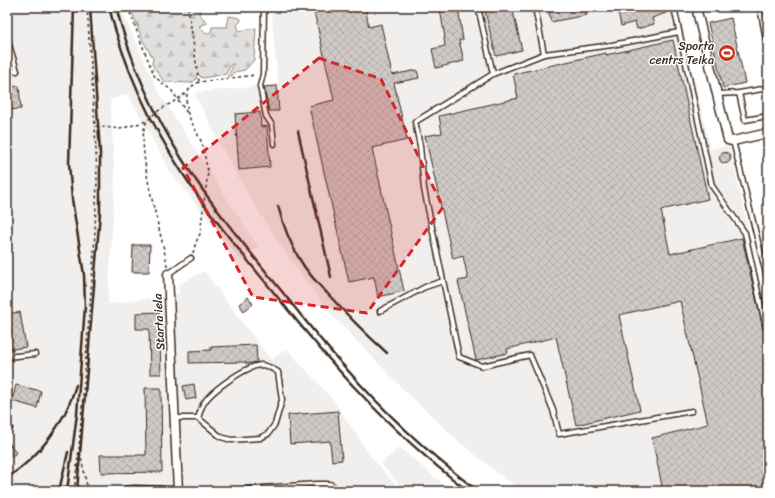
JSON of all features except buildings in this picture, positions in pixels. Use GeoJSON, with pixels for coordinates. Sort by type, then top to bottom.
{"type":"FeatureCollection","features":[{"type":"Feature","properties":{"kind":"street"},"geometry":{"type":"LineString","coordinates":[[696,8],[728,140],[732,141],[768,133]]}},
{"type":"Feature","properties":{"kind":"street","name":"Starta iela"},"geometry":{"type":"LineString","coordinates":[[168,274],[176,418],[178,491]]}},
{"type":"Feature","properties":{"kind":"street"},"geometry":{"type":"LineString","coordinates":[[125,491],[162,491]]}},
{"type":"Feature","properties":{"kind":"lane"},"geometry":{"type":"LineString","coordinates":[[264,7],[263,74],[260,86],[266,116],[272,125],[274,144]]}},
{"type":"Feature","properties":{"kind":"lane"},"geometry":{"type":"LineString","coordinates":[[478,7],[493,74]]}},
{"type":"Feature","properties":{"kind":"lane"},"geometry":{"type":"LineString","coordinates":[[535,7],[544,54]]}},
{"type":"Feature","properties":{"kind":"lane"},"geometry":{"type":"LineString","coordinates":[[674,7],[712,186],[745,233],[768,337]]}},
{"type":"Feature","properties":{"kind":"lane"},"geometry":{"type":"LineString","coordinates":[[696,8],[705,7]]}},
{"type":"Feature","properties":{"kind":"lane"},"geometry":{"type":"LineString","coordinates":[[760,7],[768,52]]}},
{"type":"Feature","properties":{"kind":"lane"},"geometry":{"type":"LineString","coordinates":[[679,32],[612,45],[544,54],[493,74],[415,122],[420,146],[424,189],[459,357],[482,366],[530,355],[553,410],[559,434],[692,411]]}},
{"type":"Feature","properties":{"kind":"lane"},"geometry":{"type":"LineString","coordinates":[[7,38],[17,71],[7,72]]}},
{"type":"Feature","properties":{"kind":"lane"},"geometry":{"type":"LineString","coordinates":[[716,94],[739,93],[768,88]]}},
{"type":"Feature","properties":{"kind":"lane"},"geometry":{"type":"LineString","coordinates":[[739,93],[745,120],[768,116]]}},
{"type":"Feature","properties":{"kind":"lane"},"geometry":{"type":"LineString","coordinates":[[732,141],[768,282]]}},
{"type":"Feature","properties":{"kind":"lane"},"geometry":{"type":"LineString","coordinates":[[168,274],[191,258]]}},
{"type":"Feature","properties":{"kind":"lane"},"geometry":{"type":"LineString","coordinates":[[380,311],[425,287],[443,281]]}},
{"type":"Feature","properties":{"kind":"lane"},"geometry":{"type":"LineString","coordinates":[[7,357],[35,354]]}},
{"type":"Feature","properties":{"kind":"lane"},"geometry":{"type":"LineString","coordinates":[[176,418],[198,418],[222,437],[231,440],[260,438],[268,434],[275,424],[282,400],[278,372],[272,368],[261,365],[231,378],[204,403],[198,418]]}},
{"type":"Feature","properties":{"kind":"lane"},"geometry":{"type":"LineString","coordinates":[[7,422],[10,428]]}},
{"type":"Feature","properties":{"kind":"lane"},"geometry":{"type":"LineString","coordinates":[[316,484],[317,491]]}},
{"type":"Feature","properties":{"kind":"lane"},"geometry":{"type":"LineString","coordinates":[[223,491],[316,484],[330,484],[340,491]]}},
{"type":"Feature","properties":{"kind":"path"},"geometry":{"type":"LineString","coordinates":[[74,491],[79,447],[94,252],[97,180],[87,7]]}},
{"type":"Feature","properties":{"kind":"path"},"geometry":{"type":"LineString","coordinates":[[128,7],[155,78],[172,91],[179,100],[202,143],[208,172],[200,234],[191,258]]}},
{"type":"Feature","properties":{"kind":"path"},"geometry":{"type":"LineString","coordinates":[[188,7],[199,82]]}},
{"type":"Feature","properties":{"kind":"path"},"geometry":{"type":"LineString","coordinates":[[95,126],[120,129],[146,121],[158,111],[179,100],[191,87],[199,82],[263,74]]}},
{"type":"Feature","properties":{"kind":"path"},"geometry":{"type":"LineString","coordinates":[[188,91],[186,99],[188,115]]}},
{"type":"Feature","properties":{"kind":"path"},"geometry":{"type":"LineString","coordinates":[[146,121],[143,132],[143,155],[166,256],[168,274]]}},
{"type":"Feature","properties":{"kind":"path"},"geometry":{"type":"LineString","coordinates":[[79,447],[88,491]]}},
{"type":"Feature","properties":{"kind":"highlighted area"},"geometry":{"type":"Polygon","coordinates":[[[319,58],[381,79],[443,207],[367,313],[253,297],[183,168],[319,58]]]}},
{"type":"Feature","properties":{"kind":"shaded area"},"geometry":{"type":"Polygon","coordinates":[[[7,7],[120,7],[159,93],[258,247],[241,261],[170,171],[128,94],[110,100],[115,180],[108,304],[179,294],[179,284],[204,271],[271,360],[287,349],[334,401],[371,457],[401,491],[75,491],[76,485],[72,486],[72,491],[7,491],[7,7]]]}},
{"type":"Feature","properties":{"kind":"shaded area"},"geometry":{"type":"Polygon","coordinates":[[[271,7],[678,7],[710,149],[729,145],[768,322],[768,491],[523,491],[496,472],[455,438],[402,388],[332,315],[299,272],[267,225],[234,170],[194,93],[278,84],[271,7]]]}},
{"type":"Feature","properties":{"kind":"shaded area"},"geometry":{"type":"Polygon","coordinates":[[[399,447],[451,491],[405,491],[381,464],[399,447]]]}},
{"type":"Feature","properties":{"kind":"green space"},"geometry":{"type":"Polygon","coordinates":[[[130,7],[201,7],[199,14],[208,23],[199,26],[206,34],[211,32],[212,27],[227,27],[229,16],[240,18],[241,21],[237,25],[239,31],[256,28],[254,60],[245,70],[234,72],[232,76],[228,76],[234,64],[231,64],[226,74],[202,78],[197,73],[196,79],[192,83],[164,82],[152,64],[153,58],[143,41],[130,7]]]}},
{"type":"Feature","properties":{"kind":"railway"},"geometry":{"type":"LineString","coordinates":[[67,491],[77,414],[85,306],[84,275],[72,199],[69,164],[74,7]]}},
{"type":"Feature","properties":{"kind":"railway"},"geometry":{"type":"LineString","coordinates":[[77,491],[100,213],[100,152],[90,7]]}},
{"type":"Feature","properties":{"kind":"railway"},"geometry":{"type":"LineString","coordinates":[[109,7],[122,52],[150,116],[185,177],[206,207],[295,319],[348,380],[411,444],[468,491]]}},
{"type":"Feature","properties":{"kind":"railway"},"geometry":{"type":"LineString","coordinates":[[116,7],[128,47],[152,105],[182,159],[217,209],[311,328],[374,399],[408,432],[478,491]]}},
{"type":"Feature","properties":{"kind":"railway"},"geometry":{"type":"LineString","coordinates":[[298,131],[331,277]]}},
{"type":"Feature","properties":{"kind":"railway"},"geometry":{"type":"LineString","coordinates":[[278,206],[296,254],[306,269],[349,316],[387,353]]}},
{"type":"Feature","properties":{"kind":"railway"},"geometry":{"type":"LineString","coordinates":[[7,478],[30,460],[50,438],[65,412],[76,385]]}},
{"type":"Feature","properties":{"kind":"railway"},"geometry":{"type":"LineString","coordinates":[[59,491],[68,452]]}},
{"type":"Feature","properties":{"kind":"place","name":"Sporta centrs Teika"},"geometry":{"type":"Point","coordinates":[727,53]}}]}
